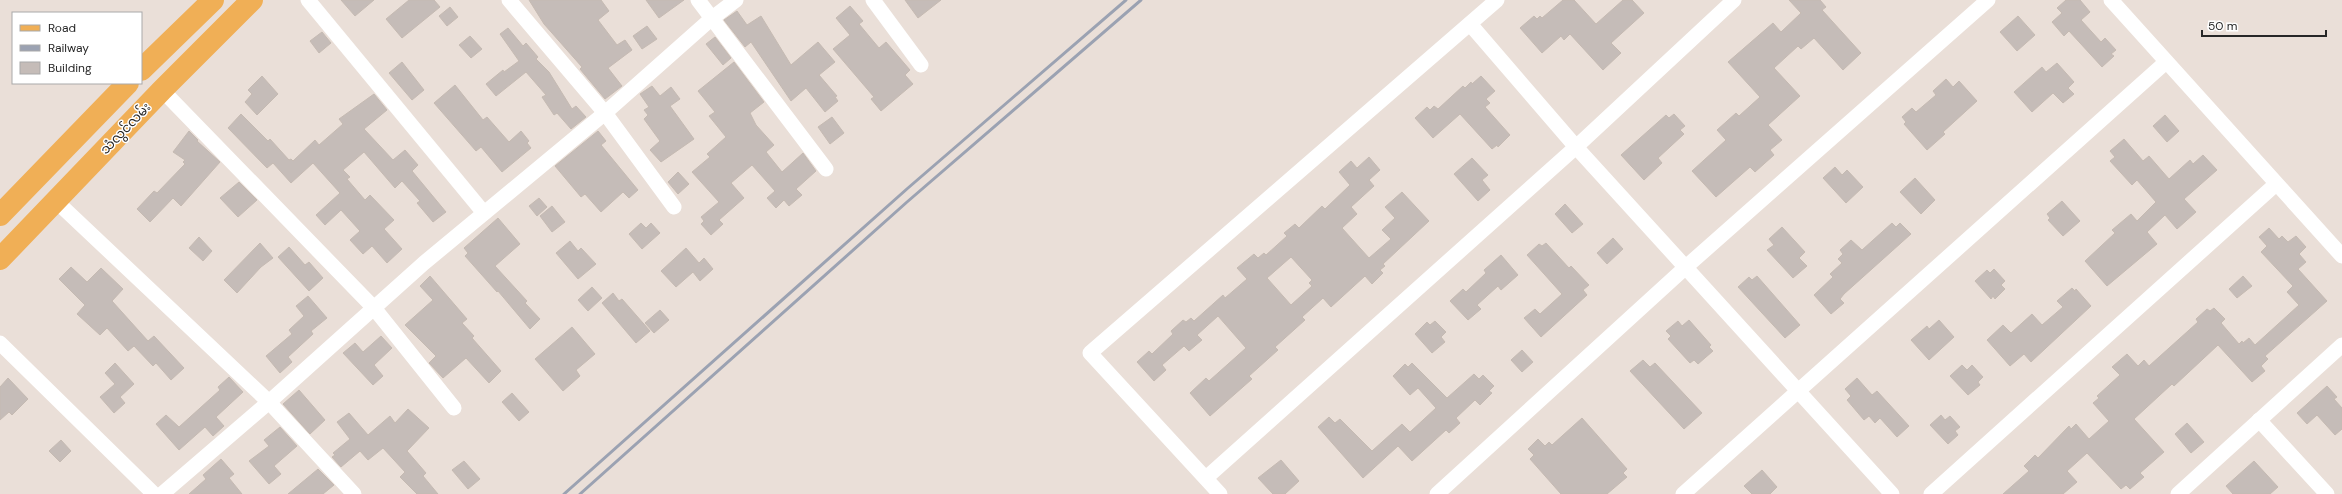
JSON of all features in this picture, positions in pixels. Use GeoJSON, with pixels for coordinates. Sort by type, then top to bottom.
{"type":"FeatureCollection","features":[{"type":"Feature","properties":{"kind":"main road"},"geometry":{"type":"LineString","coordinates":[[142,69],[213,0]]}},
{"type":"Feature","properties":{"kind":"main road","name":"သံလွင်လမ်း"},"geometry":{"type":"LineString","coordinates":[[0,259],[162,90],[252,0]]}},
{"type":"Feature","properties":{"kind":"main road"},"geometry":{"type":"LineString","coordinates":[[0,216],[127,84]]}},
{"type":"Feature","properties":{"kind":"street"},"geometry":{"type":"LineString","coordinates":[[308,0],[484,213]]}},
{"type":"Feature","properties":{"kind":"street"},"geometry":{"type":"LineString","coordinates":[[508,0],[604,113],[674,208]]}},
{"type":"Feature","properties":{"kind":"street"},"geometry":{"type":"LineString","coordinates":[[698,0],[826,168]]}},
{"type":"Feature","properties":{"kind":"street"},"geometry":{"type":"LineString","coordinates":[[162,494],[270,402],[374,308],[484,213],[604,113],[711,19],[736,0]]}},
{"type":"Feature","properties":{"kind":"street"},"geometry":{"type":"LineString","coordinates":[[873,0],[921,65]]}},
{"type":"Feature","properties":{"kind":"street"},"geometry":{"type":"LineString","coordinates":[[1220,494],[1090,353],[1497,0]]}},
{"type":"Feature","properties":{"kind":"street"},"geometry":{"type":"LineString","coordinates":[[1206,478],[1576,147],[1734,0]]}},
{"type":"Feature","properties":{"kind":"street"},"geometry":{"type":"LineString","coordinates":[[1437,494],[1687,266],[1988,0]]}},
{"type":"Feature","properties":{"kind":"street"},"geometry":{"type":"LineString","coordinates":[[2111,0],[2342,256]]}},
{"type":"Feature","properties":{"kind":"street"},"geometry":{"type":"LineString","coordinates":[[1470,24],[1576,147],[1687,266],[1892,494]]}},
{"type":"Feature","properties":{"kind":"street"},"geometry":{"type":"LineString","coordinates":[[1683,494],[2166,62]]}},
{"type":"Feature","properties":{"kind":"street"},"geometry":{"type":"LineString","coordinates":[[162,90],[374,308],[454,408]]}},
{"type":"Feature","properties":{"kind":"street"},"geometry":{"type":"LineString","coordinates":[[1931,494],[2276,184]]}},
{"type":"Feature","properties":{"kind":"street"},"geometry":{"type":"LineString","coordinates":[[56,201],[270,402],[354,494]]}},
{"type":"Feature","properties":{"kind":"street"},"geometry":{"type":"LineString","coordinates":[[0,343],[154,494]]}},
{"type":"Feature","properties":{"kind":"street"},"geometry":{"type":"LineString","coordinates":[[2178,494],[2342,345]]}},
{"type":"Feature","properties":{"kind":"street"},"geometry":{"type":"LineString","coordinates":[[2259,420],[2326,494]]}},
{"type":"Feature","properties":{"kind":"building"},"geometry":{"type":"Polygon","coordinates":[[[341,0],[374,0],[355,16],[341,0]]]}},
{"type":"Feature","properties":{"kind":"building"},"geometry":{"type":"Polygon","coordinates":[[[409,0],[434,0],[440,7],[402,38],[386,19],[409,0]]]}},
{"type":"Feature","properties":{"kind":"building"},"geometry":{"type":"Polygon","coordinates":[[[529,0],[601,0],[609,11],[598,20],[617,45],[625,40],[632,50],[608,68],[622,86],[605,99],[580,69],[582,67],[544,24],[529,0]]]}},
{"type":"Feature","properties":{"kind":"building"},"geometry":{"type":"Polygon","coordinates":[[[646,0],[684,0],[659,18],[646,0]]]}},
{"type":"Feature","properties":{"kind":"building"},"geometry":{"type":"Polygon","coordinates":[[[905,0],[941,0],[918,18],[905,0]]]}},
{"type":"Feature","properties":{"kind":"building"},"geometry":{"type":"Polygon","coordinates":[[[1563,0],[1574,0],[1596,24],[1623,0],[1632,0],[1644,13],[1611,43],[1621,53],[1603,70],[1570,34],[1564,40],[1561,36],[1542,53],[1520,28],[1534,16],[1537,19],[1540,16],[1542,18],[1563,0]]]}},
{"type":"Feature","properties":{"kind":"building"},"geometry":{"type":"Polygon","coordinates":[[[1789,0],[1820,0],[1826,7],[1822,10],[1861,53],[1843,70],[1814,38],[1801,49],[1798,46],[1774,68],[1800,96],[1768,125],[1782,140],[1770,150],[1774,155],[1755,172],[1750,167],[1716,197],[1692,171],[1726,140],[1717,130],[1736,113],[1739,116],[1760,97],[1728,62],[1773,23],[1781,32],[1801,13],[1789,0]]]}},
{"type":"Feature","properties":{"kind":"building"},"geometry":{"type":"Polygon","coordinates":[[[2066,0],[2080,0],[2090,12],[2081,20],[2101,42],[2105,38],[2116,50],[2111,54],[2114,56],[2102,67],[2069,31],[2064,36],[2052,22],[2062,13],[2057,8],[2066,0]]]}},
{"type":"Feature","properties":{"kind":"building"},"geometry":{"type":"Polygon","coordinates":[[[850,6],[863,21],[859,24],[879,48],[886,42],[910,70],[905,75],[913,84],[881,111],[871,99],[874,97],[833,49],[850,35],[836,18],[850,6]]]}},
{"type":"Feature","properties":{"kind":"building"},"geometry":{"type":"Polygon","coordinates":[[[450,7],[458,17],[447,26],[439,16],[450,7]]]}},
{"type":"Feature","properties":{"kind":"building"},"geometry":{"type":"Polygon","coordinates":[[[737,11],[747,25],[761,16],[791,65],[818,42],[835,62],[819,75],[837,96],[835,97],[838,101],[825,112],[806,88],[791,101],[751,42],[745,47],[724,20],[737,11]]]}},
{"type":"Feature","properties":{"kind":"building"},"geometry":{"type":"Polygon","coordinates":[[[2018,16],[2035,35],[2017,51],[2000,32],[2018,16]]]}},
{"type":"Feature","properties":{"kind":"building"},"geometry":{"type":"Polygon","coordinates":[[[647,26],[657,39],[642,49],[633,36],[647,26]]]}},
{"type":"Feature","properties":{"kind":"building"},"geometry":{"type":"Polygon","coordinates":[[[508,28],[523,46],[526,43],[538,57],[536,59],[549,72],[572,109],[576,106],[586,117],[571,129],[557,113],[554,115],[542,97],[546,95],[526,72],[496,96],[486,84],[503,70],[504,72],[519,61],[500,34],[508,28]]]}},
{"type":"Feature","properties":{"kind":"building"},"geometry":{"type":"Polygon","coordinates":[[[322,32],[331,43],[319,53],[310,41],[322,32]]]}},
{"type":"Feature","properties":{"kind":"building"},"geometry":{"type":"Polygon","coordinates":[[[470,36],[482,49],[471,58],[459,45],[470,36]]]}},
{"type":"Feature","properties":{"kind":"building"},"geometry":{"type":"Polygon","coordinates":[[[715,37],[731,58],[723,65],[706,44],[715,37]]]}},
{"type":"Feature","properties":{"kind":"building"},"geometry":{"type":"Polygon","coordinates":[[[402,62],[424,90],[412,100],[389,73],[402,62]]]}},
{"type":"Feature","properties":{"kind":"building"},"geometry":{"type":"Polygon","coordinates":[[[734,62],[764,102],[750,113],[756,125],[774,145],[766,152],[782,172],[803,153],[816,171],[796,189],[802,195],[789,206],[784,200],[776,208],[767,198],[775,191],[752,165],[731,183],[744,198],[719,220],[723,224],[711,235],[701,224],[704,221],[701,217],[719,202],[692,172],[710,157],[707,154],[726,137],[709,116],[715,112],[698,91],[734,62]]]}},
{"type":"Feature","properties":{"kind":"building"},"geometry":{"type":"Polygon","coordinates":[[[2057,63],[2074,82],[2068,88],[2074,94],[2063,103],[2053,93],[2032,112],[2014,92],[2042,67],[2046,72],[2057,63]]]}},
{"type":"Feature","properties":{"kind":"building"},"geometry":{"type":"Polygon","coordinates":[[[262,76],[278,94],[257,115],[245,102],[252,94],[248,90],[262,76]]]}},
{"type":"Feature","properties":{"kind":"building"},"geometry":{"type":"Polygon","coordinates":[[[1481,76],[1495,91],[1486,99],[1490,103],[1485,107],[1510,135],[1498,147],[1497,145],[1492,149],[1460,114],[1433,138],[1415,118],[1427,107],[1430,110],[1434,106],[1438,109],[1463,86],[1465,88],[1481,76]]]}},
{"type":"Feature","properties":{"kind":"building"},"geometry":{"type":"Polygon","coordinates":[[[1946,79],[1953,87],[1959,81],[1977,101],[1943,132],[1945,134],[1927,150],[1904,124],[1906,122],[1902,117],[1912,108],[1916,112],[1936,95],[1933,91],[1946,79]]]}},
{"type":"Feature","properties":{"kind":"building"},"geometry":{"type":"Polygon","coordinates":[[[455,85],[483,120],[487,117],[509,142],[521,131],[529,141],[527,143],[531,148],[502,172],[481,147],[476,151],[434,103],[455,85]]]}},
{"type":"Feature","properties":{"kind":"building"},"geometry":{"type":"Polygon","coordinates":[[[652,86],[660,96],[671,87],[680,99],[670,106],[694,139],[661,162],[650,150],[660,141],[644,119],[648,115],[644,110],[649,107],[640,94],[652,86]]]}},
{"type":"Feature","properties":{"kind":"building"},"geometry":{"type":"Polygon","coordinates":[[[374,94],[387,110],[364,129],[393,160],[405,150],[418,165],[412,171],[446,212],[433,222],[417,203],[420,201],[402,181],[395,188],[364,152],[343,170],[350,177],[347,179],[365,200],[370,195],[394,220],[384,229],[402,249],[387,263],[372,246],[363,254],[350,240],[360,231],[341,210],[325,225],[316,215],[340,193],[313,163],[291,183],[273,163],[267,168],[228,128],[241,114],[268,141],[270,139],[289,160],[291,159],[293,161],[315,140],[319,145],[343,124],[339,119],[374,94]]]}},
{"type":"Feature","properties":{"kind":"building"},"geometry":{"type":"Polygon","coordinates":[[[1674,114],[1685,126],[1680,130],[1684,134],[1658,158],[1662,163],[1644,180],[1621,155],[1666,115],[1669,118],[1674,114]]]}},
{"type":"Feature","properties":{"kind":"building"},"geometry":{"type":"Polygon","coordinates":[[[2165,115],[2179,131],[2167,142],[2153,126],[2165,115]]]}},
{"type":"Feature","properties":{"kind":"building"},"geometry":{"type":"Polygon","coordinates":[[[832,117],[844,133],[830,144],[818,127],[832,117]]]}},
{"type":"Feature","properties":{"kind":"building"},"geometry":{"type":"Polygon","coordinates":[[[189,131],[198,140],[197,141],[220,162],[181,206],[173,198],[150,222],[137,209],[154,191],[157,193],[185,164],[183,162],[185,160],[173,152],[189,131]]]}},
{"type":"Feature","properties":{"kind":"building"},"geometry":{"type":"Polygon","coordinates":[[[598,131],[606,141],[601,145],[638,190],[629,198],[623,192],[601,212],[585,194],[581,197],[555,166],[598,131]]]}},
{"type":"Feature","properties":{"kind":"building"},"geometry":{"type":"Polygon","coordinates":[[[2124,139],[2143,161],[2149,156],[2169,179],[2190,160],[2193,164],[2203,155],[2217,170],[2184,199],[2196,212],[2177,229],[2165,215],[2147,232],[2157,244],[2107,286],[2085,261],[2115,233],[2112,230],[2131,214],[2137,221],[2156,202],[2137,180],[2132,185],[2110,161],[2115,157],[2110,151],[2124,139]]]}},
{"type":"Feature","properties":{"kind":"building"},"geometry":{"type":"Polygon","coordinates":[[[1369,157],[1380,170],[1369,180],[1374,186],[1351,207],[1357,214],[1342,228],[1369,258],[1391,239],[1382,230],[1395,218],[1385,207],[1402,192],[1429,221],[1383,264],[1385,266],[1380,270],[1383,273],[1372,284],[1365,276],[1331,307],[1323,298],[1302,317],[1305,320],[1275,347],[1278,350],[1249,376],[1252,379],[1210,416],[1190,393],[1206,378],[1209,381],[1246,348],[1218,316],[1197,335],[1202,340],[1189,351],[1184,346],[1162,365],[1166,370],[1154,381],[1137,362],[1149,351],[1152,354],[1173,334],[1171,331],[1183,320],[1186,322],[1191,318],[1194,321],[1223,295],[1225,298],[1247,279],[1237,268],[1254,254],[1258,258],[1264,253],[1266,255],[1287,236],[1284,233],[1295,224],[1299,228],[1322,206],[1325,209],[1350,185],[1339,172],[1351,161],[1357,168],[1369,157]],[[1291,257],[1267,278],[1291,305],[1312,286],[1309,283],[1312,280],[1291,257]]]}},
{"type":"Feature","properties":{"kind":"building"},"geometry":{"type":"Polygon","coordinates":[[[1472,158],[1488,175],[1482,180],[1490,190],[1478,201],[1454,174],[1472,158]]]}},
{"type":"Feature","properties":{"kind":"building"},"geometry":{"type":"Polygon","coordinates":[[[1835,167],[1842,175],[1847,170],[1863,187],[1846,203],[1823,178],[1835,167]]]}},
{"type":"Feature","properties":{"kind":"building"},"geometry":{"type":"Polygon","coordinates":[[[678,172],[689,184],[678,194],[668,182],[678,172]]]}},
{"type":"Feature","properties":{"kind":"building"},"geometry":{"type":"Polygon","coordinates":[[[1915,178],[1935,200],[1921,214],[1900,192],[1915,178]]]}},
{"type":"Feature","properties":{"kind":"building"},"geometry":{"type":"Polygon","coordinates":[[[239,182],[257,200],[238,217],[220,198],[239,182]]]}},
{"type":"Feature","properties":{"kind":"building"},"geometry":{"type":"Polygon","coordinates":[[[539,198],[547,207],[537,216],[529,206],[539,198]]]}},
{"type":"Feature","properties":{"kind":"building"},"geometry":{"type":"Polygon","coordinates":[[[2062,201],[2080,221],[2063,236],[2048,220],[2050,218],[2047,214],[2062,201]]]}},
{"type":"Feature","properties":{"kind":"building"},"geometry":{"type":"Polygon","coordinates":[[[1565,204],[1583,224],[1572,233],[1555,214],[1565,204]]]}},
{"type":"Feature","properties":{"kind":"building"},"geometry":{"type":"Polygon","coordinates":[[[552,206],[565,222],[552,232],[540,216],[552,206]]]}},
{"type":"Feature","properties":{"kind":"building"},"geometry":{"type":"Polygon","coordinates":[[[498,218],[520,244],[495,266],[527,301],[525,303],[540,319],[530,329],[498,291],[497,292],[465,256],[468,253],[464,248],[498,218]]]}},
{"type":"Feature","properties":{"kind":"building"},"geometry":{"type":"Polygon","coordinates":[[[641,223],[646,228],[651,223],[660,233],[642,249],[629,234],[641,223]]]}},
{"type":"Feature","properties":{"kind":"building"},"geometry":{"type":"Polygon","coordinates":[[[1892,223],[1896,227],[1900,223],[1911,234],[1844,294],[1840,299],[1844,303],[1831,314],[1814,295],[1833,277],[1830,274],[1842,263],[1838,259],[1843,254],[1840,250],[1851,240],[1862,250],[1892,223]]]}},
{"type":"Feature","properties":{"kind":"building"},"geometry":{"type":"Polygon","coordinates":[[[1782,227],[1805,252],[1799,258],[1807,266],[1793,278],[1767,250],[1774,245],[1769,239],[1782,227]]]}},
{"type":"Feature","properties":{"kind":"building"},"geometry":{"type":"Polygon","coordinates":[[[2269,228],[2279,239],[2282,236],[2288,242],[2296,236],[2306,247],[2299,254],[2306,262],[2298,269],[2327,301],[2265,356],[2268,359],[2261,366],[2265,371],[2252,382],[2218,345],[2174,386],[2172,384],[2134,419],[2164,452],[2140,473],[2144,477],[2130,489],[2126,485],[2121,489],[2087,453],[2067,471],[2077,482],[2063,494],[2003,494],[2029,471],[2024,466],[2035,455],[2038,458],[2069,426],[2071,429],[2076,424],[2089,439],[2109,421],[2093,403],[2099,398],[2097,396],[2120,375],[2112,367],[2127,354],[2138,366],[2144,360],[2149,366],[2198,322],[2196,319],[2207,309],[2210,311],[2214,308],[2225,319],[2221,323],[2239,344],[2242,341],[2243,343],[2249,338],[2255,345],[2299,305],[2287,292],[2293,286],[2261,252],[2267,246],[2259,237],[2269,228]]]}},
{"type":"Feature","properties":{"kind":"building"},"geometry":{"type":"Polygon","coordinates":[[[199,237],[212,251],[203,261],[189,248],[199,237]]]}},
{"type":"Feature","properties":{"kind":"building"},"geometry":{"type":"Polygon","coordinates":[[[1613,238],[1623,249],[1607,264],[1597,253],[1613,238]]]}},
{"type":"Feature","properties":{"kind":"building"},"geometry":{"type":"Polygon","coordinates":[[[570,241],[578,251],[581,248],[596,264],[578,279],[556,253],[570,241]]]}},
{"type":"Feature","properties":{"kind":"building"},"geometry":{"type":"Polygon","coordinates":[[[260,243],[273,258],[261,267],[237,293],[224,280],[260,243]]]}},
{"type":"Feature","properties":{"kind":"building"},"geometry":{"type":"Polygon","coordinates":[[[1546,243],[1569,268],[1571,266],[1589,285],[1583,290],[1587,295],[1541,337],[1524,318],[1535,309],[1540,314],[1562,294],[1527,255],[1539,244],[1542,246],[1546,243]]]}},
{"type":"Feature","properties":{"kind":"building"},"geometry":{"type":"Polygon","coordinates":[[[289,247],[305,265],[309,262],[323,278],[309,291],[278,257],[289,247]]]}},
{"type":"Feature","properties":{"kind":"building"},"geometry":{"type":"Polygon","coordinates":[[[686,248],[699,263],[704,258],[713,269],[700,281],[693,272],[676,287],[661,271],[686,248]]]}},
{"type":"Feature","properties":{"kind":"building"},"geometry":{"type":"Polygon","coordinates":[[[1501,255],[1518,275],[1501,290],[1498,286],[1477,305],[1481,309],[1468,320],[1450,301],[1463,289],[1466,292],[1486,273],[1484,270],[1501,255]]]}},
{"type":"Feature","properties":{"kind":"building"},"geometry":{"type":"Polygon","coordinates":[[[71,267],[87,282],[101,268],[123,289],[112,301],[148,341],[154,336],[184,368],[171,380],[156,363],[153,366],[134,346],[128,351],[107,328],[100,335],[77,314],[85,305],[59,279],[71,267]]]}},
{"type":"Feature","properties":{"kind":"building"},"geometry":{"type":"Polygon","coordinates":[[[1994,269],[2005,281],[2001,285],[2005,289],[1995,299],[1993,296],[1991,299],[1975,281],[1987,270],[1990,273],[1994,269]]]}},
{"type":"Feature","properties":{"kind":"building"},"geometry":{"type":"Polygon","coordinates":[[[430,276],[467,319],[462,323],[474,336],[472,338],[501,371],[489,383],[466,358],[443,378],[429,363],[436,356],[405,325],[433,300],[420,286],[430,276]]]}},
{"type":"Feature","properties":{"kind":"building"},"geometry":{"type":"Polygon","coordinates":[[[1757,276],[1800,325],[1785,338],[1738,287],[1749,277],[1752,280],[1757,276]]]}},
{"type":"Feature","properties":{"kind":"building"},"geometry":{"type":"Polygon","coordinates":[[[2243,276],[2252,286],[2237,298],[2229,289],[2243,276]]]}},
{"type":"Feature","properties":{"kind":"building"},"geometry":{"type":"Polygon","coordinates":[[[592,287],[602,298],[588,311],[578,300],[592,287]]]}},
{"type":"Feature","properties":{"kind":"building"},"geometry":{"type":"Polygon","coordinates":[[[2072,288],[2075,291],[2076,289],[2091,306],[2031,362],[2024,354],[2010,366],[1987,340],[2003,325],[2011,333],[2032,314],[2042,325],[2063,307],[2057,301],[2072,288]]]}},
{"type":"Feature","properties":{"kind":"building"},"geometry":{"type":"Polygon","coordinates":[[[613,293],[619,301],[622,299],[650,331],[636,343],[602,303],[613,293]]]}},
{"type":"Feature","properties":{"kind":"building"},"geometry":{"type":"Polygon","coordinates":[[[308,296],[327,318],[311,331],[313,334],[288,357],[292,362],[280,373],[266,356],[292,334],[289,330],[304,316],[296,306],[308,296]]]}},
{"type":"Feature","properties":{"kind":"building"},"geometry":{"type":"Polygon","coordinates":[[[660,310],[669,320],[654,333],[645,323],[660,310]]]}},
{"type":"Feature","properties":{"kind":"building"},"geometry":{"type":"Polygon","coordinates":[[[1689,320],[1711,345],[1709,347],[1713,351],[1698,364],[1694,360],[1690,363],[1668,339],[1671,336],[1666,331],[1678,321],[1682,326],[1689,320]]]}},
{"type":"Feature","properties":{"kind":"building"},"geometry":{"type":"Polygon","coordinates":[[[1939,320],[1954,337],[1929,360],[1911,340],[1927,326],[1929,329],[1939,320]]]}},
{"type":"Feature","properties":{"kind":"building"},"geometry":{"type":"Polygon","coordinates":[[[1435,321],[1446,332],[1441,337],[1445,342],[1432,353],[1415,334],[1427,322],[1430,325],[1435,321]]]}},
{"type":"Feature","properties":{"kind":"building"},"geometry":{"type":"Polygon","coordinates":[[[572,327],[595,354],[576,370],[580,376],[563,391],[535,359],[572,327]]]}},
{"type":"Feature","properties":{"kind":"building"},"geometry":{"type":"Polygon","coordinates":[[[381,336],[392,348],[374,365],[383,376],[373,385],[343,353],[355,343],[363,352],[381,336]]]}},
{"type":"Feature","properties":{"kind":"building"},"geometry":{"type":"Polygon","coordinates":[[[1522,350],[1533,362],[1522,372],[1511,360],[1522,350]]]}},
{"type":"Feature","properties":{"kind":"building"},"geometry":{"type":"Polygon","coordinates":[[[1643,360],[1650,367],[1655,363],[1702,413],[1684,429],[1630,371],[1643,360]]]}},
{"type":"Feature","properties":{"kind":"building"},"geometry":{"type":"Polygon","coordinates":[[[115,363],[134,384],[120,397],[125,403],[114,413],[100,397],[115,384],[105,373],[115,363]]]}},
{"type":"Feature","properties":{"kind":"building"},"geometry":{"type":"Polygon","coordinates":[[[1412,363],[1447,398],[1474,374],[1479,379],[1483,375],[1494,386],[1489,391],[1492,393],[1480,405],[1475,400],[1456,418],[1460,423],[1449,433],[1446,430],[1412,461],[1398,446],[1363,478],[1318,427],[1329,417],[1335,423],[1340,419],[1372,451],[1402,424],[1410,432],[1436,408],[1418,388],[1410,395],[1393,376],[1405,364],[1408,367],[1412,363]]]}},
{"type":"Feature","properties":{"kind":"building"},"geometry":{"type":"Polygon","coordinates":[[[1962,365],[1967,370],[1972,365],[1983,377],[1978,382],[1980,385],[1968,395],[1950,376],[1962,365]]]}},
{"type":"Feature","properties":{"kind":"building"},"geometry":{"type":"Polygon","coordinates":[[[229,377],[243,392],[216,417],[224,426],[213,436],[205,427],[179,450],[156,424],[166,415],[179,427],[220,390],[218,387],[229,377]]]}},
{"type":"Feature","properties":{"kind":"building"},"geometry":{"type":"Polygon","coordinates":[[[8,378],[28,399],[12,415],[9,412],[0,420],[0,387],[8,378]]]}},
{"type":"Feature","properties":{"kind":"building"},"geometry":{"type":"Polygon","coordinates":[[[1857,378],[1872,395],[1877,391],[1909,426],[1897,437],[1880,418],[1875,423],[1869,416],[1864,420],[1847,400],[1851,396],[1845,389],[1857,378]]]}},
{"type":"Feature","properties":{"kind":"building"},"geometry":{"type":"Polygon","coordinates":[[[2327,386],[2337,397],[2334,399],[2342,408],[2342,429],[2335,435],[2317,415],[2307,424],[2297,413],[2327,386]]]}},
{"type":"Feature","properties":{"kind":"building"},"geometry":{"type":"Polygon","coordinates":[[[299,390],[325,420],[310,434],[283,404],[299,390]]]}},
{"type":"Feature","properties":{"kind":"building"},"geometry":{"type":"Polygon","coordinates":[[[512,393],[529,412],[519,421],[502,402],[512,393]]]}},
{"type":"Feature","properties":{"kind":"building"},"geometry":{"type":"Polygon","coordinates":[[[408,409],[429,428],[407,451],[426,473],[423,476],[438,494],[417,494],[400,477],[405,472],[383,448],[368,460],[360,451],[341,467],[332,457],[335,455],[333,453],[350,439],[337,422],[349,413],[368,435],[390,416],[395,423],[408,409]]]}},
{"type":"Feature","properties":{"kind":"building"},"geometry":{"type":"Polygon","coordinates":[[[1941,415],[1945,420],[1950,416],[1960,427],[1955,431],[1958,435],[1948,444],[1930,425],[1941,415]]]}},
{"type":"Feature","properties":{"kind":"building"},"geometry":{"type":"Polygon","coordinates":[[[1582,418],[1627,469],[1623,473],[1627,477],[1607,494],[1561,494],[1530,459],[1534,455],[1528,449],[1538,439],[1545,446],[1549,442],[1552,445],[1582,418]]]}},
{"type":"Feature","properties":{"kind":"building"},"geometry":{"type":"Polygon","coordinates":[[[2187,423],[2204,442],[2191,453],[2175,434],[2187,423]]]}},
{"type":"Feature","properties":{"kind":"building"},"geometry":{"type":"Polygon","coordinates":[[[280,427],[297,446],[274,466],[281,474],[269,484],[249,461],[269,446],[264,440],[280,427]]]}},
{"type":"Feature","properties":{"kind":"building"},"geometry":{"type":"Polygon","coordinates":[[[61,440],[71,451],[60,462],[49,451],[61,440]]]}},
{"type":"Feature","properties":{"kind":"building"},"geometry":{"type":"Polygon","coordinates":[[[221,459],[234,474],[229,478],[242,494],[189,494],[206,479],[203,475],[221,459]]]}},
{"type":"Feature","properties":{"kind":"building"},"geometry":{"type":"Polygon","coordinates":[[[1281,460],[1299,481],[1285,494],[1273,494],[1258,478],[1281,460]]]}},
{"type":"Feature","properties":{"kind":"building"},"geometry":{"type":"Polygon","coordinates":[[[464,461],[480,479],[468,489],[452,470],[464,461]]]}},
{"type":"Feature","properties":{"kind":"building"},"geometry":{"type":"Polygon","coordinates":[[[2254,461],[2278,487],[2270,494],[2233,494],[2226,486],[2254,461]]]}},
{"type":"Feature","properties":{"kind":"building"},"geometry":{"type":"Polygon","coordinates":[[[318,469],[334,485],[323,494],[288,494],[318,469]]]}},
{"type":"Feature","properties":{"kind":"building"},"geometry":{"type":"Polygon","coordinates":[[[1762,470],[1777,487],[1770,494],[1752,494],[1744,486],[1762,470]]]}},
{"type":"Feature","properties":{"kind":"railway"},"geometry":{"type":"LineString","coordinates":[[564,494],[908,188],[1126,0]]}},
{"type":"Feature","properties":{"kind":"railway"},"geometry":{"type":"LineString","coordinates":[[580,494],[907,202],[1141,0]]}}]}
